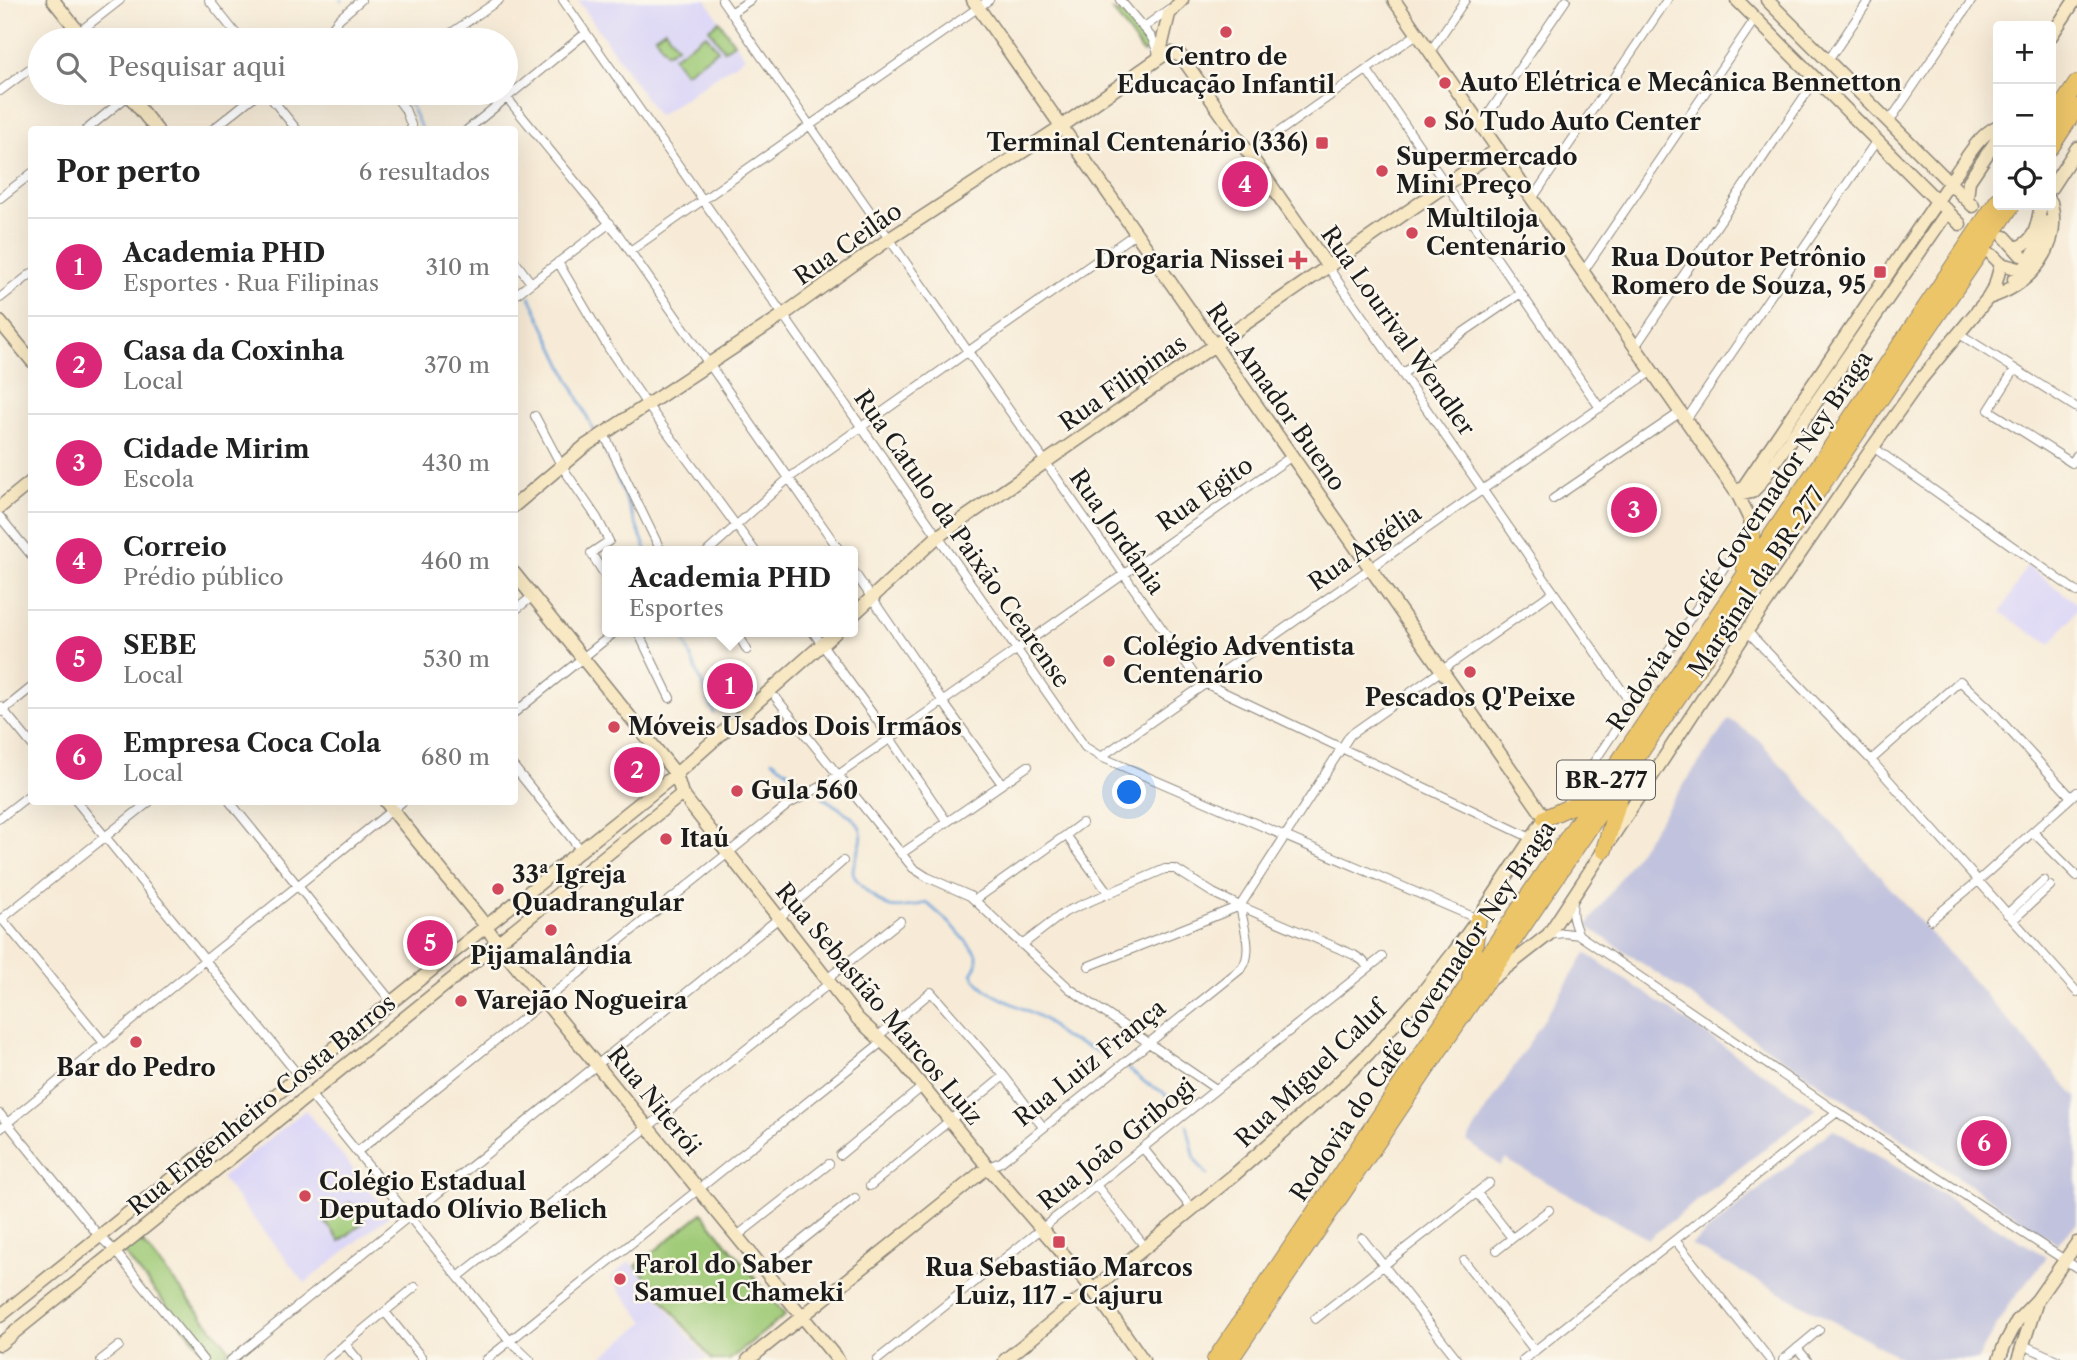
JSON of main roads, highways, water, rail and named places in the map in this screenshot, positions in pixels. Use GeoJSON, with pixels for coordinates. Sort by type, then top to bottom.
{"type":"FeatureCollection","features":[{"type":"Feature","properties":{"kind":"highway"},"geometry":{"type":"LineString","coordinates":[[2056,131],[2064,105],[2077,83]]}},
{"type":"Feature","properties":{"kind":"highway","name":"Rodovia do Café Governador Ney Braga"},"geometry":{"type":"LineString","coordinates":[[1230,1360],[1596,795],[1993,207]]}},
{"type":"Feature","properties":{"kind":"highway","name":"Rodovia do Café Governador Ney Braga"},"geometry":{"type":"LineString","coordinates":[[1215,1360],[1626,772],[2009,210]]}},
{"type":"Feature","properties":{"kind":"highway"},"geometry":{"type":"LineString","coordinates":[[1734,590],[1751,544],[1752,524]]}},
{"type":"Feature","properties":{"kind":"highway"},"geometry":{"type":"LineString","coordinates":[[1604,850],[1626,772]]}},
{"type":"Feature","properties":{"kind":"highway"},"geometry":{"type":"LineString","coordinates":[[1545,818],[1596,795]]}},
{"type":"Feature","properties":{"kind":"highway"},"geometry":{"type":"LineString","coordinates":[[1476,984],[1478,919]]}},
{"type":"Feature","properties":{"kind":"waterway"},"geometry":{"type":"LineString","coordinates":[[411,105],[420,126]]}},
{"type":"Feature","properties":{"kind":"waterway"},"geometry":{"type":"LineString","coordinates":[[518,276],[521,280]]}},
{"type":"Feature","properties":{"kind":"waterway"},"geometry":{"type":"LineString","coordinates":[[530,297],[593,429]]}},
{"type":"Feature","properties":{"kind":"waterway"},"geometry":{"type":"LineString","coordinates":[[605,449],[645,546]]}},
{"type":"Feature","properties":{"kind":"waterway"},"geometry":{"type":"LineString","coordinates":[[683,637],[714,713]]}},
{"type":"Feature","properties":{"kind":"waterway"},"geometry":{"type":"LineString","coordinates":[[772,760],[804,783]]}},
{"type":"Feature","properties":{"kind":"waterway"},"geometry":{"type":"LineString","coordinates":[[823,797],[849,815],[860,828],[862,838],[853,870],[857,880],[867,891],[880,902],[894,908],[927,903],[953,926],[977,954],[977,965],[972,974],[986,989],[1045,1020],[1062,1037],[1109,1060]]}},
{"type":"Feature","properties":{"kind":"waterway"},"geometry":{"type":"LineString","coordinates":[[1128,1069],[1163,1092],[1176,1106]]}},
{"type":"Feature","properties":{"kind":"waterway"},"geometry":{"type":"LineString","coordinates":[[1187,1125],[1195,1159],[1207,1175]]}},
{"type":"Feature","properties":{"kind":"place","name":"Centro de Educação Infantil"},"geometry":{"type":"Point","coordinates":[1226,32]}},
{"type":"Feature","properties":{"kind":"place","name":"Auto Elétrica e Mecânica Bennetton"},"geometry":{"type":"Point","coordinates":[1445,83]}},
{"type":"Feature","properties":{"kind":"place","name":"Só Tudo Auto Center"},"geometry":{"type":"Point","coordinates":[1430,122]}},
{"type":"Feature","properties":{"kind":"place","name":"Terminal Centenário (336)"},"geometry":{"type":"Point","coordinates":[1322,143]}},
{"type":"Feature","properties":{"kind":"place","name":"Supermercado Mini Preço"},"geometry":{"type":"Point","coordinates":[1382,171]}},
{"type":"Feature","properties":{"kind":"place","name":"Correio"},"geometry":{"type":"Point","coordinates":[1245,184]}},
{"type":"Feature","properties":{"kind":"place","name":"Multiloja Centenário"},"geometry":{"type":"Point","coordinates":[1412,233]}},
{"type":"Feature","properties":{"kind":"place","name":"Drogaria Nissei"},"geometry":{"type":"Point","coordinates":[1298,260]}},
{"type":"Feature","properties":{"kind":"place","name":"Rua Doutor Petrônio Romero de Souza, 95"},"geometry":{"type":"Point","coordinates":[1880,272]}},
{"type":"Feature","properties":{"kind":"place","name":"Cidade Mirim"},"geometry":{"type":"Point","coordinates":[1634,510]}},
{"type":"Feature","properties":{"kind":"place","name":"Colégio Adventista Centenário"},"geometry":{"type":"Point","coordinates":[1109,661]}},
{"type":"Feature","properties":{"kind":"place","name":"Pescados Q'Peixe"},"geometry":{"type":"Point","coordinates":[1470,672]}},
{"type":"Feature","properties":{"kind":"place","name":"Academia PHD"},"geometry":{"type":"Point","coordinates":[730,686]}},
{"type":"Feature","properties":{"kind":"place","name":"Móveis Usados Dois Irmãos"},"geometry":{"type":"Point","coordinates":[614,727]}},
{"type":"Feature","properties":{"kind":"place","name":"Casa da Coxinha"},"geometry":{"type":"Point","coordinates":[637,770]}},
{"type":"Feature","properties":{"kind":"place","name":"Gula 560"},"geometry":{"type":"Point","coordinates":[737,791]}},
{"type":"Feature","properties":{"kind":"place","name":"Itaú"},"geometry":{"type":"Point","coordinates":[666,839]}},
{"type":"Feature","properties":{"kind":"place","name":"33ª Igreja Quadrangular"},"geometry":{"type":"Point","coordinates":[498,889]}},
{"type":"Feature","properties":{"kind":"place","name":"Pijamalândia"},"geometry":{"type":"Point","coordinates":[551,930]}},
{"type":"Feature","properties":{"kind":"place","name":"SEBE"},"geometry":{"type":"Point","coordinates":[430,943]}},
{"type":"Feature","properties":{"kind":"place","name":"Varejão Nogueira"},"geometry":{"type":"Point","coordinates":[461,1001]}},
{"type":"Feature","properties":{"kind":"place","name":"Bar do Pedro"},"geometry":{"type":"Point","coordinates":[136,1042]}},
{"type":"Feature","properties":{"kind":"place","name":"Empresa Coca Cola"},"geometry":{"type":"Point","coordinates":[1984,1143]}},
{"type":"Feature","properties":{"kind":"place","name":"Colégio Estadual Deputado Olívio Belich"},"geometry":{"type":"Point","coordinates":[305,1196]}},
{"type":"Feature","properties":{"kind":"place","name":"Rua Sebastião Marcos Luiz, 117 - Cajuru"},"geometry":{"type":"Point","coordinates":[1059,1242]}},
{"type":"Feature","properties":{"kind":"place","name":"Farol do Saber Samuel Chameki"},"geometry":{"type":"Point","coordinates":[620,1279]}}]}
